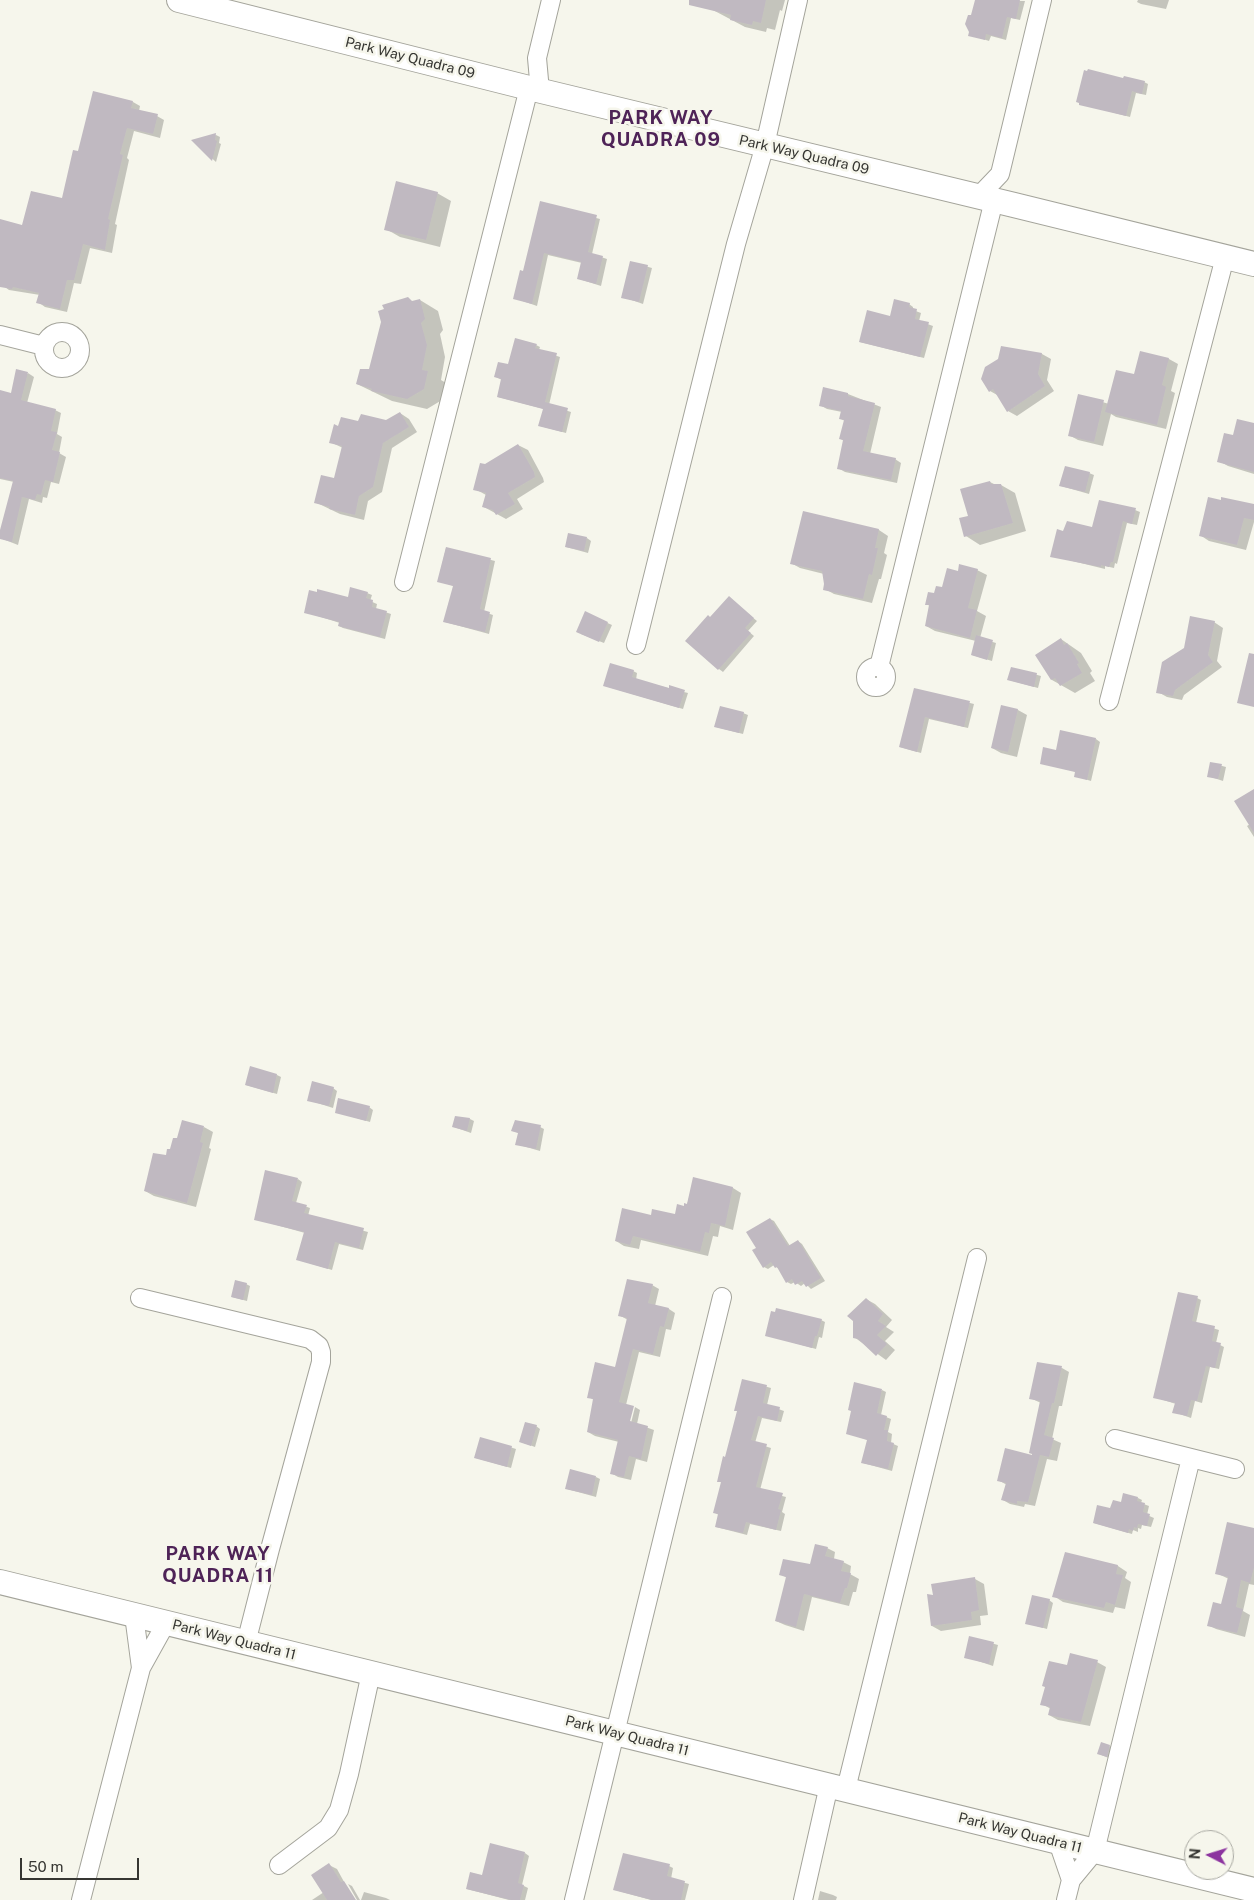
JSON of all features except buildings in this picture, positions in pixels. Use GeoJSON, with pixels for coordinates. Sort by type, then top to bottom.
{"type":"FeatureCollection","features":[{"type":"Feature","properties":{"kind":"street","name":"Park Way Quadra 09"},"geometry":{"type":"LineString","coordinates":[[179,0],[529,88],[1254,264]]}},
{"type":"Feature","properties":{"kind":"street"},"geometry":{"type":"LineString","coordinates":[[404,582],[551,0]]}},
{"type":"Feature","properties":{"kind":"street"},"geometry":{"type":"LineString","coordinates":[[636,645],[734,254],[765,145],[798,0]]}},
{"type":"Feature","properties":{"kind":"street"},"geometry":{"type":"LineString","coordinates":[[879,667],[996,200],[1000,174],[1042,0]]}},
{"type":"Feature","properties":{"kind":"street"},"geometry":{"type":"LineString","coordinates":[[996,200],[1000,174]]}},
{"type":"Feature","properties":{"kind":"street"},"geometry":{"type":"LineString","coordinates":[[1108,701],[1225,257]]}},
{"type":"Feature","properties":{"kind":"street"},"geometry":{"type":"LineString","coordinates":[[0,335],[44,346]]}},
{"type":"Feature","properties":{"kind":"street"},"geometry":{"type":"LineString","coordinates":[[803,1900],[837,1787],[977,1258]]}},
{"type":"Feature","properties":{"kind":"street"},"geometry":{"type":"LineString","coordinates":[[574,1900],[722,1297]]}},
{"type":"Feature","properties":{"kind":"street"},"geometry":{"type":"LineString","coordinates":[[140,1298],[310,1339],[319,1346],[321,1352],[321,1362],[246,1643]]}},
{"type":"Feature","properties":{"kind":"street"},"geometry":{"type":"LineString","coordinates":[[1115,1439],[1235,1469]]}},
{"type":"Feature","properties":{"kind":"street"},"geometry":{"type":"LineString","coordinates":[[1070,1880],[1095,1851],[1191,1458]]}},
{"type":"Feature","properties":{"kind":"street","name":"Park Way Quadra 11"},"geometry":{"type":"LineString","coordinates":[[0,1582],[1254,1890]]}},
{"type":"Feature","properties":{"kind":"street"},"geometry":{"type":"LineString","coordinates":[[134,1615],[141,1668]]}},
{"type":"Feature","properties":{"kind":"street"},"geometry":{"type":"LineString","coordinates":[[81,1900],[141,1668],[166,1623]]}},
{"type":"Feature","properties":{"kind":"street"},"geometry":{"type":"LineString","coordinates":[[279,1865],[328,1828],[339,1810],[371,1674]]}},
{"type":"Feature","properties":{"kind":"street"},"geometry":{"type":"LineString","coordinates":[[1058,1842],[1070,1880],[1066,1900]]}},
{"type":"Feature","properties":{"kind":"district","name":"PARK WAY QUADRA 09"},"geometry":{"type":"Point","coordinates":[661,129]}},
{"type":"Feature","properties":{"kind":"district","name":"PARK WAY QUADRA 11"},"geometry":{"type":"Point","coordinates":[218,1565]}}]}
